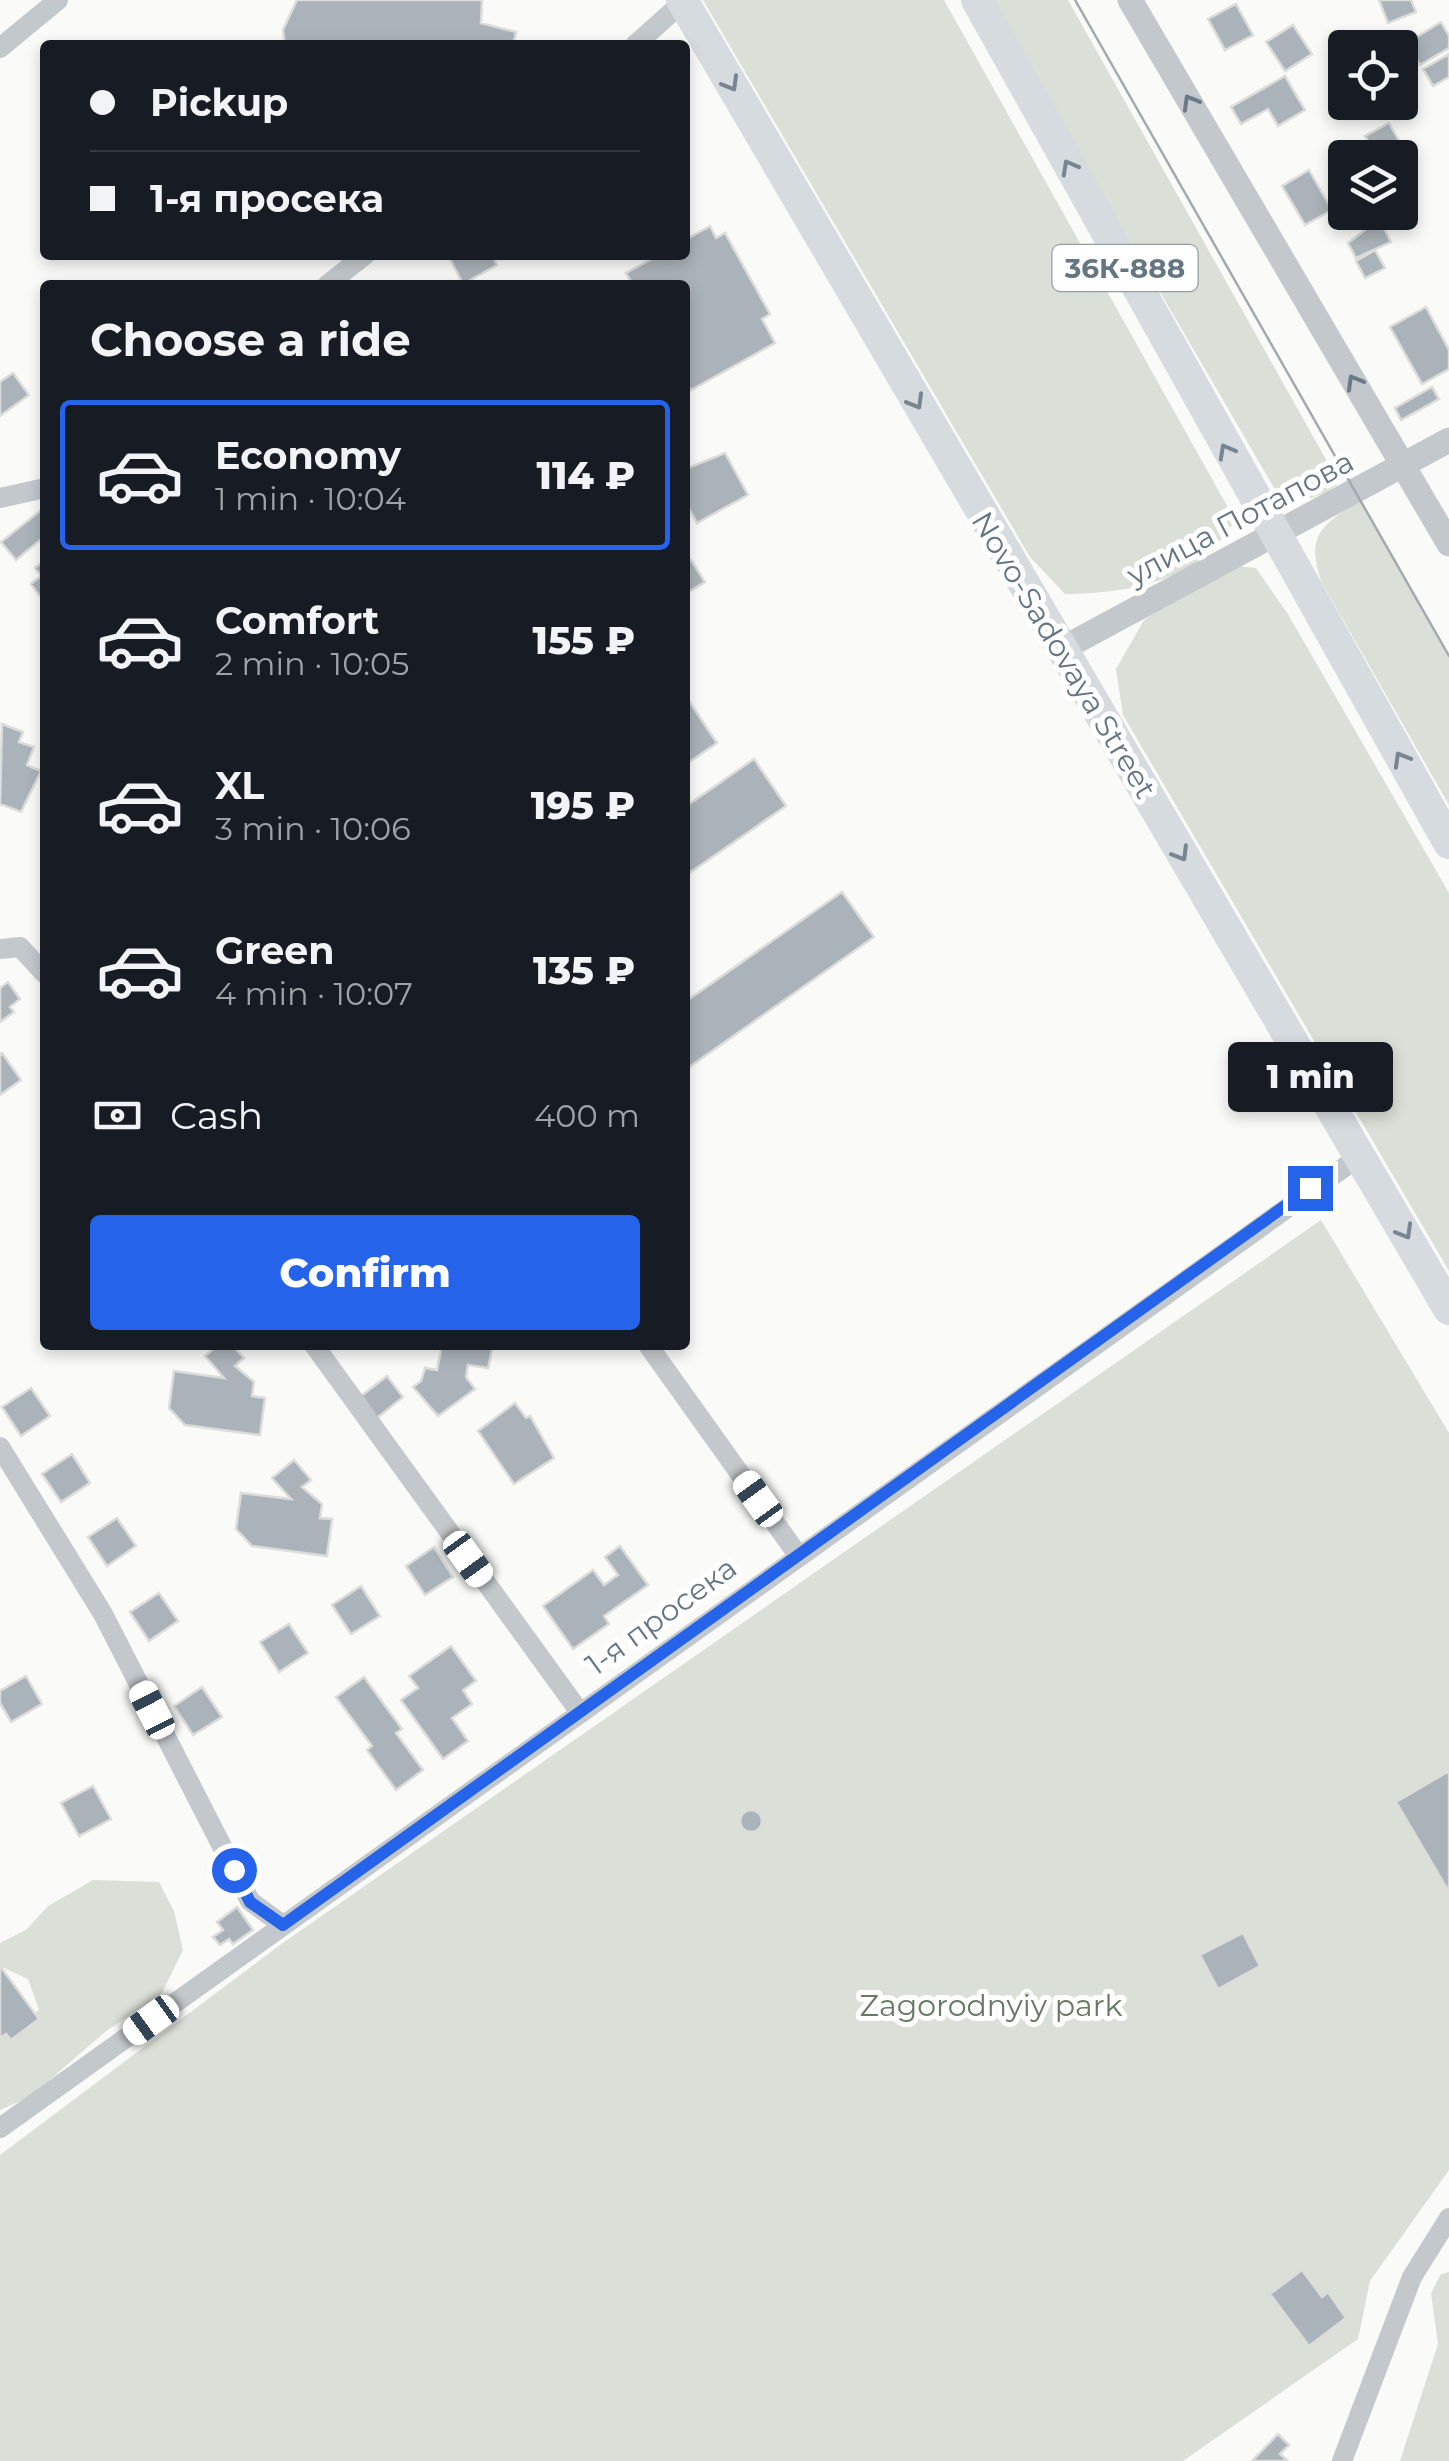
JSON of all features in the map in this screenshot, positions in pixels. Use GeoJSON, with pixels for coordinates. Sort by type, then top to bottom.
{"type":"FeatureCollection","features":[{"type":"Feature","properties":{"kind":"main road","name":"36К-888"},"geometry":{"type":"LineString","coordinates":[[976,0],[1449,844]]}},
{"type":"Feature","properties":{"kind":"main road","name":"Novo-Sadovaya Street"},"geometry":{"type":"LineString","coordinates":[[682,1],[1449,1309]]}},
{"type":"Feature","properties":{"kind":"street"},"geometry":{"type":"LineString","coordinates":[[0,48],[58,0]]}},
{"type":"Feature","properties":{"kind":"street"},"geometry":{"type":"LineString","coordinates":[[1130,0],[1449,544]]}},
{"type":"Feature","properties":{"kind":"street"},"geometry":{"type":"LineString","coordinates":[[641,40],[682,1]]}},
{"type":"Feature","properties":{"kind":"street"},"geometry":{"type":"LineString","coordinates":[[333,280],[358,260]]}},
{"type":"Feature","properties":{"kind":"street","name":"улица Потапова"},"geometry":{"type":"LineString","coordinates":[[1060,650],[1449,440]]}},
{"type":"Feature","properties":{"kind":"street"},"geometry":{"type":"LineString","coordinates":[[0,498],[40,489]]}},
{"type":"Feature","properties":{"kind":"street"},"geometry":{"type":"LineString","coordinates":[[0,950],[20,947],[40,969]]}},
{"type":"Feature","properties":{"kind":"street","name":"1-я просека"},"geometry":{"type":"LineString","coordinates":[[0,2128],[1360,1156]]}},
{"type":"Feature","properties":{"kind":"street"},"geometry":{"type":"LineString","coordinates":[[318,1350],[579,1711]]}},
{"type":"Feature","properties":{"kind":"street"},"geometry":{"type":"LineString","coordinates":[[652,1350],[798,1555]]}},
{"type":"Feature","properties":{"kind":"street"},"geometry":{"type":"LineString","coordinates":[[0,1447],[102,1614],[250,1902],[283,1925]]}},
{"type":"Feature","properties":{"kind":"street"},"geometry":{"type":"LineString","coordinates":[[1342,2461],[1412,2276],[1449,2218]]}},
{"type":"Feature","properties":{"kind":"green space"},"geometry":{"type":"Polygon","coordinates":[[[703,0],[944,0],[1235,520],[1202,558],[1161,580],[1114,591],[1065,594],[1030,557],[703,0]]]}},
{"type":"Feature","properties":{"kind":"green space"},"geometry":{"type":"Polygon","coordinates":[[[990,0],[1068,0],[1337,485],[1307,498],[1292,498],[1276,491],[990,0]]]}},
{"type":"Feature","properties":{"kind":"green space"},"geometry":{"type":"Polygon","coordinates":[[[1360,501],[1449,656],[1449,805],[1322,583],[1317,567],[1315,554],[1320,533],[1335,517],[1360,501]]]}},
{"type":"Feature","properties":{"kind":"green space"},"geometry":{"type":"Polygon","coordinates":[[[1223,565],[1256,568],[1289,616],[1449,893],[1449,1271],[1123,715],[1116,669],[1144,620],[1223,565]]]}},
{"type":"Feature","properties":{"kind":"green space","name":"Zagorodnyiy park"},"geometry":{"type":"Polygon","coordinates":[[[1321,1220],[1449,1433],[1449,2170],[1370,2281],[1358,2339],[1183,2461],[0,2461],[0,2155],[280,1945],[1321,1220]]]}},
{"type":"Feature","properties":{"kind":"green space"},"geometry":{"type":"Polygon","coordinates":[[[93,1880],[159,1882],[174,1911],[183,1950],[162,1993],[105,2032],[30,2097],[0,2110],[0,2030],[39,2010],[28,1979],[0,1966],[0,1943],[26,1930],[48,1906],[93,1880]]]}},
{"type":"Feature","properties":{"kind":"green space"},"geometry":{"type":"Polygon","coordinates":[[[1449,2272],[1449,2461],[1400,2461],[1438,2344],[1431,2293],[1441,2274],[1449,2272]]]}},
{"type":"Feature","properties":{"kind":"building"},"geometry":{"type":"Polygon","coordinates":[[[297,0],[482,0],[481,23],[516,32],[514,40],[284,40],[283,30],[297,0]]]}},
{"type":"Feature","properties":{"kind":"building"},"geometry":{"type":"Polygon","coordinates":[[[1379,0],[1411,0],[1416,12],[1388,23],[1379,0]]]}},
{"type":"Feature","properties":{"kind":"building"},"geometry":{"type":"Polygon","coordinates":[[[1236,4],[1253,35],[1225,50],[1208,19],[1236,4]]]}},
{"type":"Feature","properties":{"kind":"building"},"geometry":{"type":"Polygon","coordinates":[[[1441,22],[1449,36],[1449,48],[1420,65],[1418,36],[1441,22]]]}},
{"type":"Feature","properties":{"kind":"building"},"geometry":{"type":"Polygon","coordinates":[[[1293,25],[1312,54],[1285,71],[1266,42],[1293,25]]]}},
{"type":"Feature","properties":{"kind":"building"},"geometry":{"type":"Polygon","coordinates":[[[1449,54],[1449,77],[1433,86],[1423,69],[1449,54]]]}},
{"type":"Feature","properties":{"kind":"building"},"geometry":{"type":"Polygon","coordinates":[[[1285,76],[1305,110],[1278,126],[1268,109],[1241,124],[1231,107],[1285,76]]]}},
{"type":"Feature","properties":{"kind":"building"},"geometry":{"type":"Polygon","coordinates":[[[1389,123],[1398,140],[1367,140],[1365,136],[1389,123]]]}},
{"type":"Feature","properties":{"kind":"building"},"geometry":{"type":"Polygon","coordinates":[[[1309,170],[1328,203],[1328,212],[1305,225],[1282,186],[1309,170]]]}},
{"type":"Feature","properties":{"kind":"building"},"geometry":{"type":"Polygon","coordinates":[[[710,226],[716,238],[725,233],[770,314],[762,319],[775,343],[691,390],[690,280],[630,280],[626,273],[650,260],[690,260],[690,237],[710,226]]]}},
{"type":"Feature","properties":{"kind":"building"},"geometry":{"type":"Polygon","coordinates":[[[1365,230],[1385,230],[1391,242],[1356,258],[1348,243],[1365,230]]]}},
{"type":"Feature","properties":{"kind":"building"},"geometry":{"type":"Polygon","coordinates":[[[1375,250],[1385,268],[1365,278],[1356,261],[1375,250]]]}},
{"type":"Feature","properties":{"kind":"building"},"geometry":{"type":"Polygon","coordinates":[[[451,260],[494,260],[497,265],[470,280],[461,280],[451,260]]]}},
{"type":"Feature","properties":{"kind":"building"},"geometry":{"type":"Polygon","coordinates":[[[1426,307],[1449,350],[1449,369],[1422,384],[1390,327],[1426,307]]]}},
{"type":"Feature","properties":{"kind":"building"},"geometry":{"type":"Polygon","coordinates":[[[13,373],[29,395],[0,416],[0,382],[13,373]]]}},
{"type":"Feature","properties":{"kind":"building"},"geometry":{"type":"Polygon","coordinates":[[[1432,387],[1439,399],[1401,420],[1395,408],[1432,387]]]}},
{"type":"Feature","properties":{"kind":"building"},"geometry":{"type":"Polygon","coordinates":[[[725,453],[748,495],[697,523],[690,510],[690,467],[725,453]]]}},
{"type":"Feature","properties":{"kind":"building"},"geometry":{"type":"Polygon","coordinates":[[[40,511],[40,540],[16,560],[1,542],[40,511]]]}},
{"type":"Feature","properties":{"kind":"building"},"geometry":{"type":"Polygon","coordinates":[[[690,560],[705,582],[690,591],[690,560]]]}},
{"type":"Feature","properties":{"kind":"building"},"geometry":{"type":"Polygon","coordinates":[[[40,577],[40,596],[31,584],[40,577]]]}},
{"type":"Feature","properties":{"kind":"building"},"geometry":{"type":"Polygon","coordinates":[[[690,702],[717,743],[690,762],[690,702]]]}},
{"type":"Feature","properties":{"kind":"building"},"geometry":{"type":"Polygon","coordinates":[[[2,724],[23,732],[19,742],[34,747],[27,765],[40,773],[21,812],[0,804],[2,724]]]}},
{"type":"Feature","properties":{"kind":"building"},"geometry":{"type":"Polygon","coordinates":[[[754,759],[786,806],[690,873],[690,804],[754,759]]]}},
{"type":"Feature","properties":{"kind":"building"},"geometry":{"type":"Polygon","coordinates":[[[842,892],[874,937],[690,1066],[690,998],[842,892]]]}},
{"type":"Feature","properties":{"kind":"building"},"geometry":{"type":"Polygon","coordinates":[[[8,982],[20,999],[10,1007],[14,1012],[0,1022],[0,988],[8,982]]]}},
{"type":"Feature","properties":{"kind":"building"},"geometry":{"type":"Polygon","coordinates":[[[0,1055],[21,1080],[0,1095],[0,1055]]]}},
{"type":"Feature","properties":{"kind":"building"},"geometry":{"type":"Polygon","coordinates":[[[212,1350],[237,1350],[244,1358],[235,1366],[254,1382],[252,1396],[265,1398],[260,1435],[185,1425],[169,1408],[174,1371],[224,1378],[205,1356],[212,1350]]]}},
{"type":"Feature","properties":{"kind":"building"},"geometry":{"type":"Polygon","coordinates":[[[441,1350],[492,1350],[488,1368],[468,1365],[466,1377],[475,1389],[438,1416],[413,1387],[421,1381],[425,1368],[437,1370],[441,1350]]]}},
{"type":"Feature","properties":{"kind":"building"},"geometry":{"type":"Polygon","coordinates":[[[387,1376],[403,1397],[377,1418],[361,1396],[387,1376]]]}},
{"type":"Feature","properties":{"kind":"building"},"geometry":{"type":"Polygon","coordinates":[[[31,1388],[50,1416],[21,1436],[2,1407],[31,1388]]]}},
{"type":"Feature","properties":{"kind":"building"},"geometry":{"type":"Polygon","coordinates":[[[515,1403],[526,1418],[530,1416],[554,1458],[514,1484],[478,1431],[515,1403]]]}},
{"type":"Feature","properties":{"kind":"building"},"geometry":{"type":"Polygon","coordinates":[[[72,1454],[90,1483],[61,1502],[42,1474],[72,1454]]]}},
{"type":"Feature","properties":{"kind":"building"},"geometry":{"type":"Polygon","coordinates":[[[294,1460],[311,1480],[302,1487],[322,1504],[320,1518],[332,1519],[327,1556],[252,1546],[236,1529],[241,1493],[291,1499],[272,1478],[294,1460]]]}},
{"type":"Feature","properties":{"kind":"building"},"geometry":{"type":"Polygon","coordinates":[[[117,1518],[136,1546],[107,1566],[88,1537],[117,1518]]]}},
{"type":"Feature","properties":{"kind":"building"},"geometry":{"type":"Polygon","coordinates":[[[620,1546],[648,1585],[604,1616],[609,1624],[573,1649],[543,1606],[593,1570],[604,1585],[618,1575],[605,1557],[620,1546]]]}},
{"type":"Feature","properties":{"kind":"building"},"geometry":{"type":"Polygon","coordinates":[[[434,1547],[453,1577],[425,1595],[406,1566],[434,1547]]]}},
{"type":"Feature","properties":{"kind":"building"},"geometry":{"type":"Polygon","coordinates":[[[361,1586],[380,1616],[351,1634],[332,1605],[361,1586]]]}},
{"type":"Feature","properties":{"kind":"building"},"geometry":{"type":"Polygon","coordinates":[[[159,1593],[178,1621],[149,1641],[130,1612],[159,1593]]]}},
{"type":"Feature","properties":{"kind":"building"},"geometry":{"type":"Polygon","coordinates":[[[289,1624],[308,1653],[279,1672],[260,1642],[289,1624]]]}},
{"type":"Feature","properties":{"kind":"building"},"geometry":{"type":"Polygon","coordinates":[[[451,1646],[476,1681],[463,1690],[472,1704],[452,1718],[468,1741],[443,1759],[401,1700],[418,1688],[409,1676],[451,1646]]]}},
{"type":"Feature","properties":{"kind":"building"},"geometry":{"type":"Polygon","coordinates":[[[26,1676],[42,1704],[11,1722],[0,1703],[0,1691],[26,1676]]]}},
{"type":"Feature","properties":{"kind":"building"},"geometry":{"type":"Polygon","coordinates":[[[364,1677],[402,1729],[396,1733],[423,1770],[396,1790],[367,1750],[372,1746],[336,1697],[364,1677]]]}},
{"type":"Feature","properties":{"kind":"building"},"geometry":{"type":"Polygon","coordinates":[[[202,1687],[222,1717],[193,1735],[174,1706],[202,1687]]]}},
{"type":"Feature","properties":{"kind":"building"},"geometry":{"type":"Polygon","coordinates":[[[1449,1771],[1449,1892],[1396,1802],[1449,1771]]]}},
{"type":"Feature","properties":{"kind":"building"},"geometry":{"type":"Polygon","coordinates":[[[93,1786],[111,1819],[79,1836],[61,1803],[93,1786]]]}},
{"type":"Feature","properties":{"kind":"building"},"geometry":{"type":"Polygon","coordinates":[[[751,1810],[759,1813],[759,1829],[751,1832],[743,1829],[740,1821],[743,1813],[751,1810]]]}},
{"type":"Feature","properties":{"kind":"building"},"geometry":{"type":"Polygon","coordinates":[[[237,1907],[253,1930],[233,1944],[229,1939],[220,1945],[213,1937],[223,1930],[217,1922],[237,1907]]]}},
{"type":"Feature","properties":{"kind":"building"},"geometry":{"type":"Polygon","coordinates":[[[1243,1933],[1260,1966],[1218,1989],[1200,1955],[1243,1933]]]}},
{"type":"Feature","properties":{"kind":"building"},"geometry":{"type":"Polygon","coordinates":[[[0,1966],[39,2019],[11,2040],[6,2034],[0,2038],[0,1966]]]}},
{"type":"Feature","properties":{"kind":"building"},"geometry":{"type":"Polygon","coordinates":[[[1302,2270],[1322,2297],[1328,2292],[1346,2318],[1309,2346],[1270,2294],[1302,2270]]]}},
{"type":"Feature","properties":{"kind":"building"},"geometry":{"type":"Polygon","coordinates":[[[1278,2434],[1289,2445],[1280,2454],[1288,2461],[1252,2461],[1278,2434]]]}},
{"type":"Feature","properties":{"kind":"tram line"},"geometry":{"type":"LineString","coordinates":[[1075,0],[1449,656]]}},
{"type":"Feature","properties":{"kind":"route"},"geometry":{"type":"LineString","coordinates":[[234,1870],[250,1902],[283,1925],[1310,1188]]}}]}
